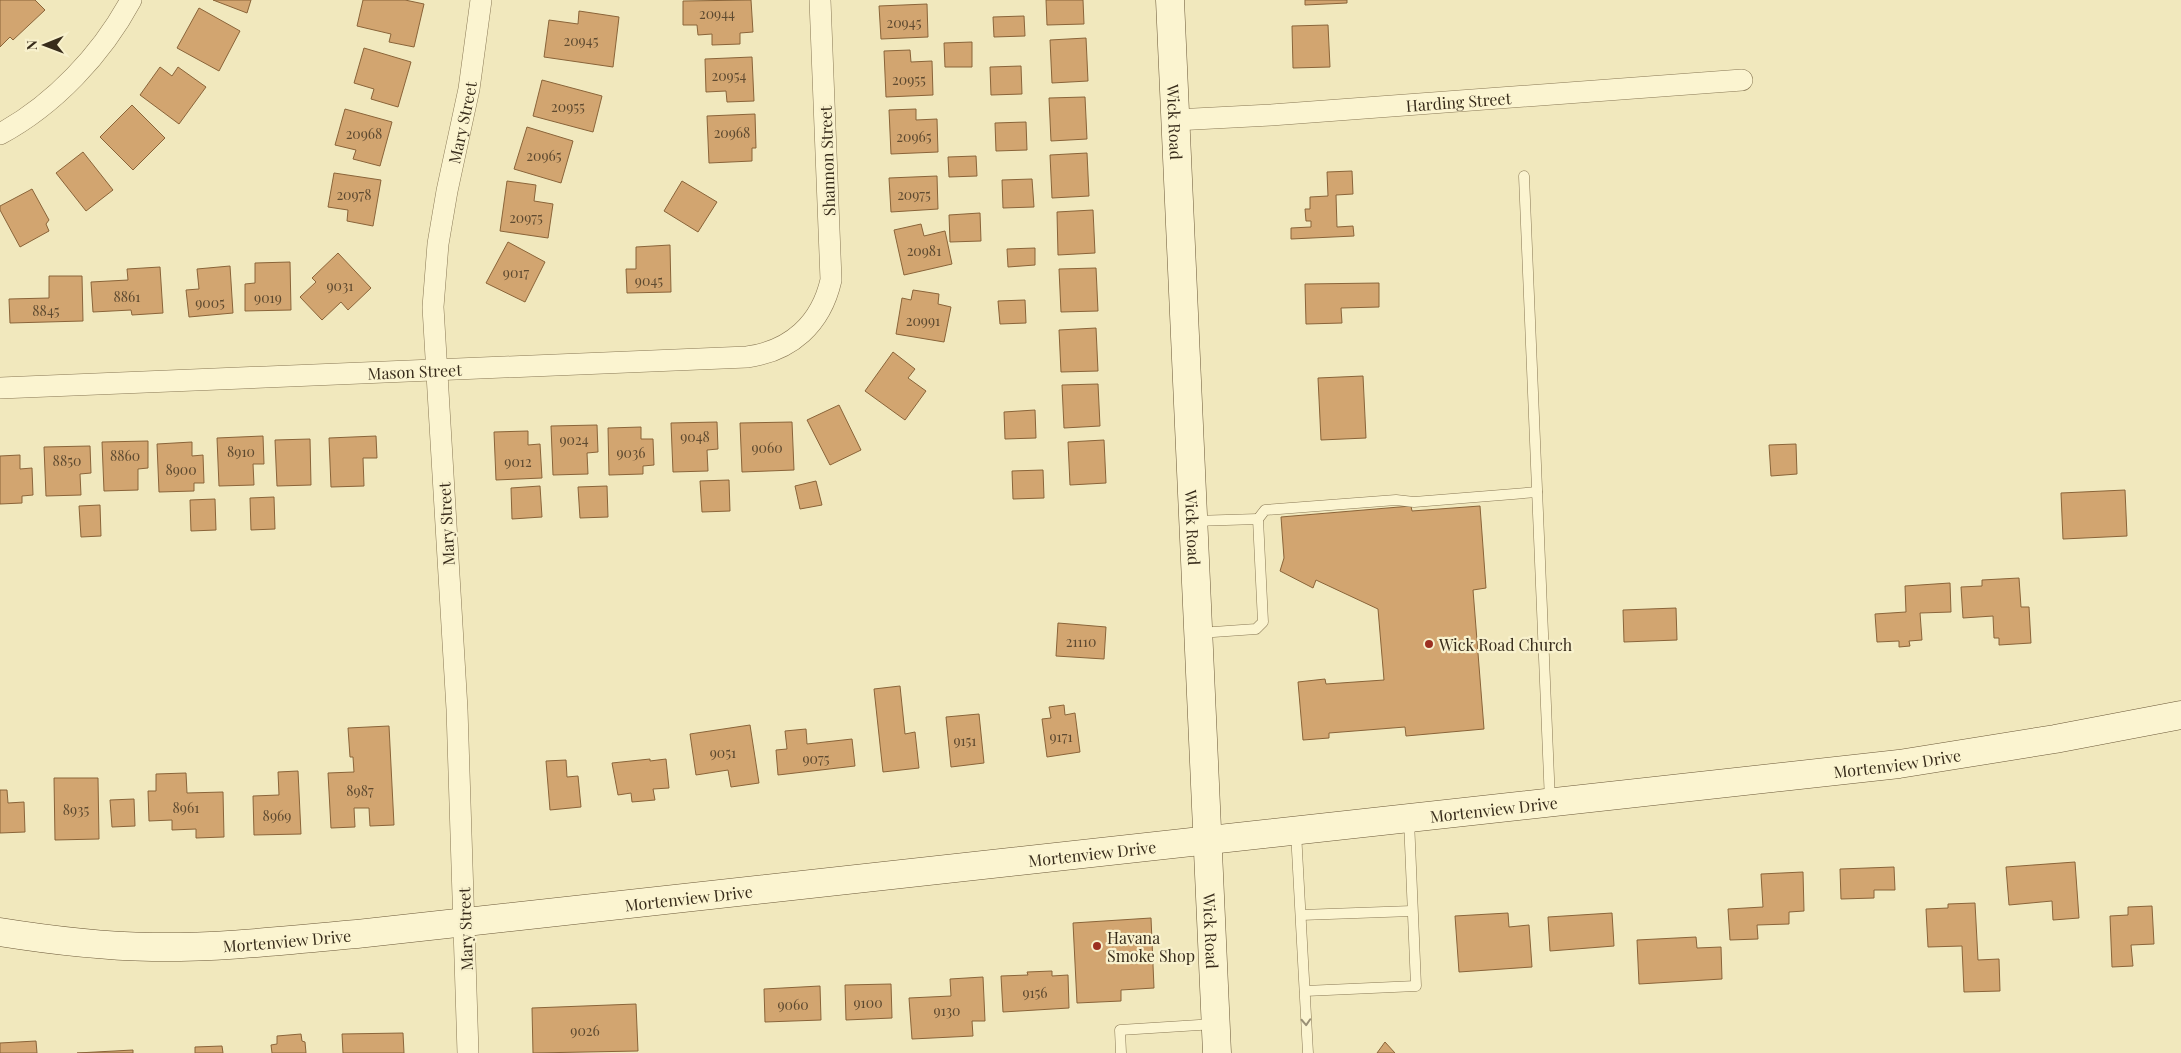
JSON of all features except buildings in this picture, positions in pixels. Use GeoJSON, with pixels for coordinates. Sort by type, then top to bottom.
{"type":"FeatureCollection","features":[{"type":"Feature","properties":{"kind":"street"},"geometry":{"type":"LineString","coordinates":[[0,134],[52,98],[90,60],[122,17],[131,0]]}},
{"type":"Feature","properties":{"kind":"street","name":"Mary Street"},"geometry":{"type":"LineString","coordinates":[[468,1053],[465,923],[456,709],[433,307],[438,244],[447,191],[469,89],[482,0]]}},
{"type":"Feature","properties":{"kind":"street","name":"Shannon Street"},"geometry":{"type":"LineString","coordinates":[[816,318],[827,295],[831,264],[820,0]]}},
{"type":"Feature","properties":{"kind":"street","name":"Wick Road"},"geometry":{"type":"LineString","coordinates":[[1170,0],[1217,1053]]}},
{"type":"Feature","properties":{"kind":"street","name":"Harding Street"},"geometry":{"type":"LineString","coordinates":[[1175,120],[1742,80]]}},
{"type":"Feature","properties":{"kind":"street","name":"Mason Street"},"geometry":{"type":"LineString","coordinates":[[0,388],[763,355],[786,346],[803,334],[816,318]]}},
{"type":"Feature","properties":{"kind":"street","name":"Mortenview Drive"},"geometry":{"type":"LineString","coordinates":[[0,932],[79,943],[152,947],[218,945],[357,934],[1899,764],[2055,739],[2181,715]]}},
{"type":"Feature","properties":{"kind":"lane"},"geometry":{"type":"LineString","coordinates":[[1524,176],[1550,803]]}},
{"type":"Feature","properties":{"kind":"lane"},"geometry":{"type":"LineString","coordinates":[[1198,633],[1256,629],[1263,622],[1258,518],[1265,510],[1396,500],[1414,502],[1537,492]]}},
{"type":"Feature","properties":{"kind":"lane"},"geometry":{"type":"LineString","coordinates":[[1193,521],[1258,518]]}},
{"type":"Feature","properties":{"kind":"lane"},"geometry":{"type":"LineString","coordinates":[[1305,991],[1416,986],[1409,819]]}},
{"type":"Feature","properties":{"kind":"lane"},"geometry":{"type":"LineString","coordinates":[[1296,831],[1308,1053]]}},
{"type":"Feature","properties":{"kind":"lane"},"geometry":{"type":"LineString","coordinates":[[1301,915],[1412,911]]}},
{"type":"Feature","properties":{"kind":"lane"},"geometry":{"type":"LineString","coordinates":[[1121,1053],[1120,1030],[1216,1024]]}},
{"type":"Feature","properties":{"kind":"place","name":"Wick Road Church"},"geometry":{"type":"Point","coordinates":[1429,644]}},
{"type":"Feature","properties":{"kind":"place","name":"Havana Smoke Shop"},"geometry":{"type":"Point","coordinates":[1097,946]}}]}
